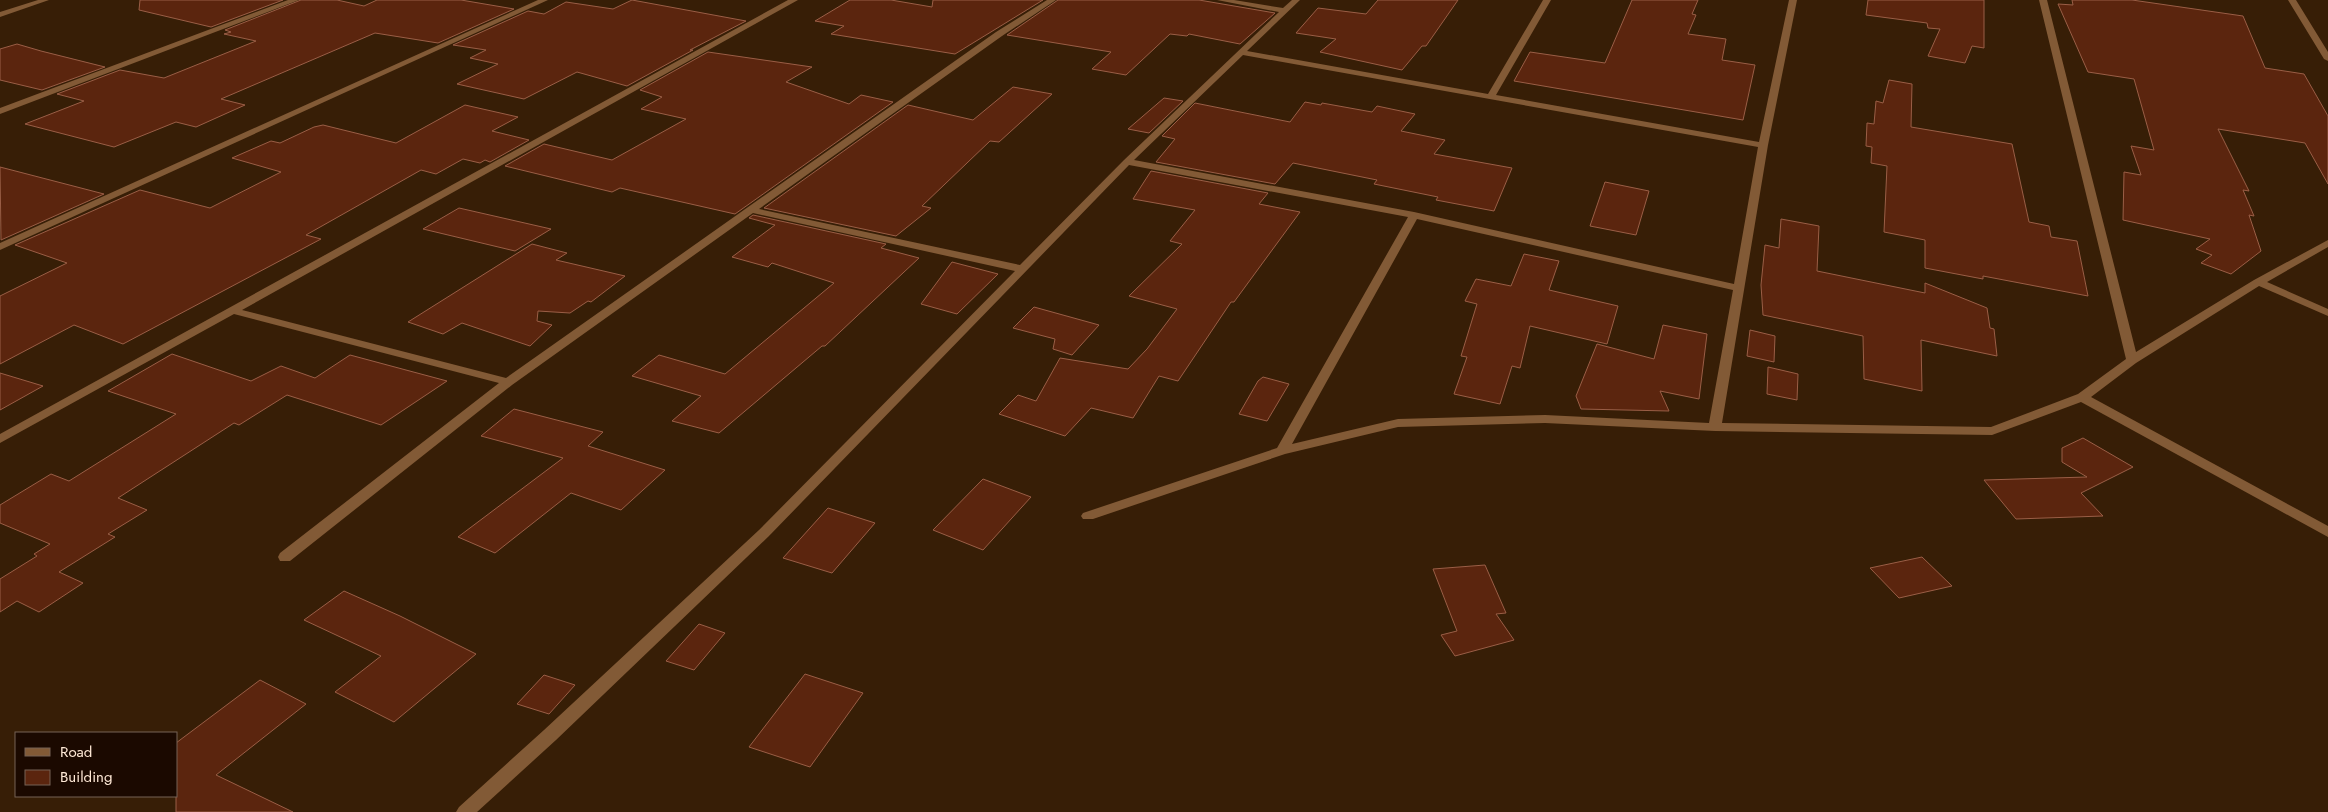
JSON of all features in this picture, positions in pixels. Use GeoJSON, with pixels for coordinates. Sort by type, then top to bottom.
{"type":"FeatureCollection","features":[{"type":"Feature","properties":{"kind":"street"},"geometry":{"type":"LineString","coordinates":[[0,15],[45,0]]}},
{"type":"Feature","properties":{"kind":"street"},"geometry":{"type":"LineString","coordinates":[[0,111],[295,0]]}},
{"type":"Feature","properties":{"kind":"street"},"geometry":{"type":"LineString","coordinates":[[0,247],[544,0]]}},
{"type":"Feature","properties":{"kind":"street"},"geometry":{"type":"LineString","coordinates":[[0,439],[794,0]]}},
{"type":"Feature","properties":{"kind":"street"},"geometry":{"type":"LineString","coordinates":[[285,557],[508,382],[999,34],[1052,0]]}},
{"type":"Feature","properties":{"kind":"street"},"geometry":{"type":"LineString","coordinates":[[1222,0],[1286,11]]}},
{"type":"Feature","properties":{"kind":"street"},"geometry":{"type":"LineString","coordinates":[[465,812],[550,735],[764,533],[1127,162],[1243,53],[1296,0]]}},
{"type":"Feature","properties":{"kind":"street"},"geometry":{"type":"LineString","coordinates":[[1491,96],[1547,0]]}},
{"type":"Feature","properties":{"kind":"street"},"geometry":{"type":"LineString","coordinates":[[1715,427],[1763,145],[1793,0]]}},
{"type":"Feature","properties":{"kind":"street"},"geometry":{"type":"LineString","coordinates":[[2043,0],[2132,360]]}},
{"type":"Feature","properties":{"kind":"street"},"geometry":{"type":"LineString","coordinates":[[2292,0],[2328,59]]}},
{"type":"Feature","properties":{"kind":"street"},"geometry":{"type":"LineString","coordinates":[[1243,53],[1763,145]]}},
{"type":"Feature","properties":{"kind":"street"},"geometry":{"type":"LineString","coordinates":[[1127,162],[1414,215],[1739,288]]}},
{"type":"Feature","properties":{"kind":"street"},"geometry":{"type":"LineString","coordinates":[[751,210],[1022,269]]}},
{"type":"Feature","properties":{"kind":"street"},"geometry":{"type":"LineString","coordinates":[[1282,451],[1414,215]]}},
{"type":"Feature","properties":{"kind":"street"},"geometry":{"type":"LineString","coordinates":[[1088,516],[1282,451],[1398,423],[1545,418],[1715,427],[1992,431],[2082,398],[2132,360],[2258,282],[2328,243]]}},
{"type":"Feature","properties":{"kind":"street"},"geometry":{"type":"LineString","coordinates":[[2258,282],[2328,313]]}},
{"type":"Feature","properties":{"kind":"street"},"geometry":{"type":"LineString","coordinates":[[234,311],[508,382]]}},
{"type":"Feature","properties":{"kind":"street"},"geometry":{"type":"LineString","coordinates":[[2082,398],[2328,532]]}},
{"type":"Feature","properties":{"kind":"building"},"geometry":{"type":"Polygon","coordinates":[[[140,0],[283,0],[211,27],[139,10],[140,0]]]}},
{"type":"Feature","properties":{"kind":"building"},"geometry":{"type":"Polygon","coordinates":[[[301,0],[337,0],[364,6],[377,0],[461,0],[514,9],[438,43],[375,33],[221,99],[245,105],[196,127],[176,122],[114,147],[25,124],[84,101],[57,94],[120,70],[164,78],[256,41],[224,34],[231,32],[225,30],[301,0]]]}},
{"type":"Feature","properties":{"kind":"building"},"geometry":{"type":"Polygon","coordinates":[[[632,0],[746,21],[627,86],[577,72],[524,99],[457,84],[498,64],[470,58],[486,50],[453,45],[528,11],[544,14],[566,2],[613,9],[632,0]]]}},
{"type":"Feature","properties":{"kind":"building"},"geometry":{"type":"Polygon","coordinates":[[[850,0],[891,0],[932,7],[933,0],[1043,0],[955,54],[831,34],[844,26],[815,21],[850,0]]]}},
{"type":"Feature","properties":{"kind":"building"},"geometry":{"type":"Polygon","coordinates":[[[1058,0],[1199,0],[1275,13],[1240,44],[1189,34],[1187,36],[1170,34],[1126,75],[1092,69],[1111,52],[1007,35],[1058,0]]]}},
{"type":"Feature","properties":{"kind":"building"},"geometry":{"type":"Polygon","coordinates":[[[1378,0],[1458,0],[1426,46],[1422,46],[1402,70],[1320,52],[1336,39],[1296,33],[1318,8],[1366,14],[1378,0]]]}},
{"type":"Feature","properties":{"kind":"building"},"geometry":{"type":"Polygon","coordinates":[[[1632,0],[1698,0],[1692,14],[1696,15],[1688,34],[1726,39],[1722,60],[1755,65],[1743,120],[1514,81],[1530,52],[1605,63],[1632,0]]]}},
{"type":"Feature","properties":{"kind":"building"},"geometry":{"type":"Polygon","coordinates":[[[1868,0],[1984,0],[1984,48],[1972,46],[1965,63],[1928,56],[1940,29],[1928,28],[1927,23],[1866,15],[1868,0]]]}},
{"type":"Feature","properties":{"kind":"building"},"geometry":{"type":"Polygon","coordinates":[[[2072,0],[2132,0],[2243,16],[2265,68],[2304,74],[2328,116],[2328,184],[2305,143],[2218,129],[2249,191],[2243,190],[2254,216],[2249,215],[2261,251],[2231,274],[2201,263],[2212,255],[2196,249],[2210,239],[2123,220],[2124,172],[2141,175],[2131,146],[2154,150],[2134,79],[2088,72],[2058,4],[2073,5],[2072,0]]]}},
{"type":"Feature","properties":{"kind":"building"},"geometry":{"type":"Polygon","coordinates":[[[17,44],[105,67],[42,90],[0,80],[0,49],[17,44]]]}},
{"type":"Feature","properties":{"kind":"building"},"geometry":{"type":"Polygon","coordinates":[[[708,52],[812,67],[786,82],[849,104],[861,95],[893,102],[735,214],[620,188],[612,192],[505,166],[544,144],[612,160],[686,119],[641,109],[662,97],[640,90],[708,52]]]}},
{"type":"Feature","properties":{"kind":"building"},"geometry":{"type":"Polygon","coordinates":[[[1889,80],[1912,84],[1911,127],[2012,144],[2029,222],[2049,226],[2051,237],[2077,241],[2088,296],[1983,276],[1983,279],[1925,268],[1925,240],[1884,232],[1887,166],[1871,163],[1872,147],[1866,146],[1867,123],[1874,124],[1876,101],[1883,103],[1889,80]]]}},
{"type":"Feature","properties":{"kind":"building"},"geometry":{"type":"Polygon","coordinates":[[[1013,87],[1052,94],[999,142],[990,141],[922,206],[931,208],[896,236],[764,208],[908,105],[973,120],[1013,87]]]}},
{"type":"Feature","properties":{"kind":"building"},"geometry":{"type":"Polygon","coordinates":[[[1164,98],[1183,101],[1149,133],[1128,129],[1164,98]]]}},
{"type":"Feature","properties":{"kind":"building"},"geometry":{"type":"Polygon","coordinates":[[[1305,102],[1321,105],[1322,103],[1372,112],[1377,106],[1415,114],[1401,131],[1445,140],[1434,154],[1512,168],[1494,211],[1436,200],[1438,197],[1374,184],[1377,180],[1293,163],[1275,184],[1156,162],[1175,139],[1162,136],[1195,103],[1290,122],[1305,102]]]}},
{"type":"Feature","properties":{"kind":"building"},"geometry":{"type":"Polygon","coordinates":[[[465,105],[518,117],[492,131],[529,140],[490,162],[485,160],[480,163],[463,159],[436,174],[421,170],[306,235],[321,239],[123,344],[74,325],[0,364],[0,296],[67,263],[15,245],[140,190],[210,208],[281,172],[232,158],[271,141],[280,143],[314,127],[323,125],[396,143],[465,105]]]}},
{"type":"Feature","properties":{"kind":"building"},"geometry":{"type":"Polygon","coordinates":[[[0,167],[104,194],[1,240],[0,167]]]}},
{"type":"Feature","properties":{"kind":"building"},"geometry":{"type":"Polygon","coordinates":[[[1151,171],[1268,193],[1259,204],[1300,212],[1234,302],[1231,302],[1178,381],[1159,376],[1133,418],[1091,408],[1065,436],[999,414],[1018,395],[1036,401],[1060,358],[1128,369],[1147,349],[1177,309],[1129,296],[1182,244],[1170,241],[1195,210],[1133,199],[1151,171]]]}},
{"type":"Feature","properties":{"kind":"building"},"geometry":{"type":"Polygon","coordinates":[[[1605,182],[1649,191],[1636,235],[1590,226],[1605,182]]]}},
{"type":"Feature","properties":{"kind":"building"},"geometry":{"type":"Polygon","coordinates":[[[459,208],[551,229],[515,251],[423,229],[459,208]]]}},
{"type":"Feature","properties":{"kind":"building"},"geometry":{"type":"Polygon","coordinates":[[[753,215],[886,244],[881,248],[919,258],[825,346],[822,346],[719,433],[672,421],[701,396],[632,376],[659,355],[725,374],[834,283],[772,263],[768,267],[732,257],[775,225],[749,218],[753,215]]]}},
{"type":"Feature","properties":{"kind":"building"},"geometry":{"type":"Polygon","coordinates":[[[1781,219],[1819,226],[1817,271],[1925,293],[1925,283],[1987,308],[1990,328],[1994,329],[1997,356],[1921,340],[1922,391],[1864,379],[1863,336],[1763,315],[1761,285],[1765,245],[1779,248],[1781,219]]]}},
{"type":"Feature","properties":{"kind":"building"},"geometry":{"type":"Polygon","coordinates":[[[532,244],[567,253],[556,260],[625,276],[591,302],[588,301],[570,313],[538,311],[537,321],[552,325],[530,346],[462,323],[443,334],[408,322],[532,244]]]}},
{"type":"Feature","properties":{"kind":"building"},"geometry":{"type":"Polygon","coordinates":[[[1524,254],[1559,261],[1549,290],[1618,306],[1607,344],[1530,326],[1520,368],[1512,366],[1500,404],[1454,394],[1467,357],[1461,356],[1477,304],[1465,301],[1476,279],[1511,286],[1524,254]]]}},
{"type":"Feature","properties":{"kind":"building"},"geometry":{"type":"Polygon","coordinates":[[[952,262],[998,274],[957,314],[921,304],[952,262]]]}},
{"type":"Feature","properties":{"kind":"building"},"geometry":{"type":"Polygon","coordinates":[[[1034,307],[1099,325],[1072,355],[1053,349],[1055,339],[1013,328],[1034,307]]]}},
{"type":"Feature","properties":{"kind":"building"},"geometry":{"type":"Polygon","coordinates":[[[1663,325],[1707,334],[1699,399],[1660,391],[1669,411],[1581,409],[1576,396],[1597,344],[1654,359],[1663,325]]]}},
{"type":"Feature","properties":{"kind":"building"},"geometry":{"type":"Polygon","coordinates":[[[1750,330],[1775,336],[1774,362],[1747,356],[1750,330]]]}},
{"type":"Feature","properties":{"kind":"building"},"geometry":{"type":"Polygon","coordinates":[[[172,354],[251,381],[281,366],[315,378],[350,355],[447,381],[381,425],[287,395],[239,425],[234,423],[118,498],[147,510],[108,534],[115,537],[59,572],[83,583],[39,612],[17,601],[0,612],[0,579],[37,556],[34,554],[50,544],[0,523],[0,505],[51,474],[69,481],[176,414],[108,391],[172,354]]]}},
{"type":"Feature","properties":{"kind":"building"},"geometry":{"type":"Polygon","coordinates":[[[1768,367],[1798,374],[1797,400],[1767,394],[1768,367]]]}},
{"type":"Feature","properties":{"kind":"building"},"geometry":{"type":"Polygon","coordinates":[[[0,373],[43,386],[0,410],[0,373]]]}},
{"type":"Feature","properties":{"kind":"building"},"geometry":{"type":"Polygon","coordinates":[[[1263,377],[1289,384],[1267,421],[1239,414],[1258,381],[1263,377]]]}},
{"type":"Feature","properties":{"kind":"building"},"geometry":{"type":"Polygon","coordinates":[[[514,409],[603,432],[588,446],[665,470],[621,510],[571,493],[495,553],[458,537],[563,458],[481,436],[514,409]]]}},
{"type":"Feature","properties":{"kind":"building"},"geometry":{"type":"Polygon","coordinates":[[[2083,438],[2133,467],[2081,493],[2103,516],[2016,519],[1984,480],[2087,477],[2062,462],[2062,448],[2083,438]]]}},
{"type":"Feature","properties":{"kind":"building"},"geometry":{"type":"Polygon","coordinates":[[[983,479],[1031,497],[983,550],[933,530],[983,479]]]}},
{"type":"Feature","properties":{"kind":"building"},"geometry":{"type":"Polygon","coordinates":[[[828,508],[875,523],[832,573],[783,558],[828,508]]]}},
{"type":"Feature","properties":{"kind":"building"},"geometry":{"type":"Polygon","coordinates":[[[1922,557],[1952,586],[1899,598],[1870,568],[1922,557]]]}},
{"type":"Feature","properties":{"kind":"building"},"geometry":{"type":"Polygon","coordinates":[[[1485,565],[1506,613],[1496,614],[1514,640],[1455,656],[1441,635],[1457,631],[1433,569],[1485,565]]]}},
{"type":"Feature","properties":{"kind":"building"},"geometry":{"type":"Polygon","coordinates":[[[344,591],[400,616],[476,654],[394,722],[335,692],[381,656],[304,620],[344,591]]]}},
{"type":"Feature","properties":{"kind":"building"},"geometry":{"type":"Polygon","coordinates":[[[699,624],[725,633],[694,670],[666,661],[699,624]]]}},
{"type":"Feature","properties":{"kind":"building"},"geometry":{"type":"Polygon","coordinates":[[[805,674],[863,693],[810,767],[749,747],[805,674]]]}},
{"type":"Feature","properties":{"kind":"building"},"geometry":{"type":"Polygon","coordinates":[[[544,675],[575,685],[549,714],[517,704],[544,675]]]}},
{"type":"Feature","properties":{"kind":"building"},"geometry":{"type":"Polygon","coordinates":[[[260,680],[306,704],[216,775],[293,812],[176,812],[176,797],[178,797],[178,742],[260,680]]]}}]}
